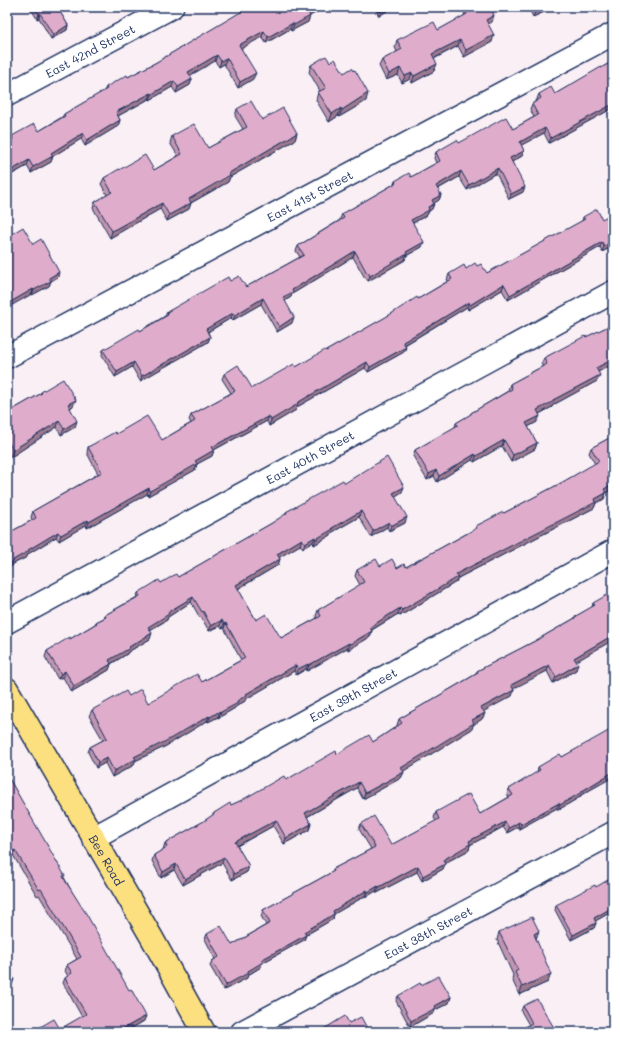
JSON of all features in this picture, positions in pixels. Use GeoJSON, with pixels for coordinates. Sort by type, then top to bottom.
{"type":"FeatureCollection","features":[{"type":"Feature","properties":{"kind":"main road","name":"Bee Road"},"geometry":{"type":"LineString","coordinates":[[7,689],[152,938],[204,1032]]}},
{"type":"Feature","properties":{"kind":"street","name":"East 42nd Street"},"geometry":{"type":"LineString","coordinates":[[7,95],[172,7]]}},
{"type":"Feature","properties":{"kind":"street","name":"East 41st Street"},"geometry":{"type":"LineString","coordinates":[[7,357],[613,34]]}},
{"type":"Feature","properties":{"kind":"street","name":"East 40th Street"},"geometry":{"type":"LineString","coordinates":[[7,622],[613,292]]}},
{"type":"Feature","properties":{"kind":"street","name":"East 39th Street"},"geometry":{"type":"LineString","coordinates":[[93,838],[613,551]]}},
{"type":"Feature","properties":{"kind":"street","name":"East 38th Street"},"geometry":{"type":"LineString","coordinates":[[242,1032],[613,833]]}},
{"type":"Feature","properties":{"kind":"building"},"geometry":{"type":"Polygon","coordinates":[[[34,7],[57,7],[68,25],[53,35],[40,13],[39,14],[34,7]]]}},
{"type":"Feature","properties":{"kind":"building"},"geometry":{"type":"Polygon","coordinates":[[[248,7],[317,7],[308,12],[310,16],[294,25],[293,23],[268,37],[264,31],[239,45],[256,73],[240,82],[227,58],[221,61],[217,55],[188,72],[192,79],[178,87],[174,81],[116,112],[120,120],[87,140],[83,133],[51,153],[53,156],[33,167],[29,160],[7,173],[7,143],[13,139],[12,136],[34,124],[39,131],[65,116],[64,114],[107,89],[106,87],[127,75],[128,77],[155,63],[248,7]]]}},
{"type":"Feature","properties":{"kind":"building"},"geometry":{"type":"Polygon","coordinates":[[[378,7],[388,7],[380,11],[378,7]]]}},
{"type":"Feature","properties":{"kind":"building"},"geometry":{"type":"Polygon","coordinates":[[[471,7],[490,7],[494,15],[486,20],[494,35],[466,50],[460,40],[432,54],[437,64],[414,76],[412,73],[405,76],[400,68],[389,74],[382,60],[402,49],[397,40],[434,22],[438,30],[467,14],[465,11],[471,7]]]}},
{"type":"Feature","properties":{"kind":"building"},"geometry":{"type":"Polygon","coordinates":[[[534,7],[543,7],[536,10],[534,7]]]}},
{"type":"Feature","properties":{"kind":"building"},"geometry":{"type":"Polygon","coordinates":[[[326,56],[330,62],[335,59],[344,73],[352,68],[354,71],[355,70],[368,93],[342,110],[341,108],[332,114],[318,92],[326,88],[311,65],[326,56]]]}},
{"type":"Feature","properties":{"kind":"building"},"geometry":{"type":"Polygon","coordinates":[[[613,61],[613,104],[551,138],[545,128],[520,142],[524,151],[510,158],[525,187],[511,194],[498,168],[469,185],[461,171],[436,186],[441,195],[432,200],[434,204],[428,207],[429,210],[411,220],[424,242],[370,276],[355,251],[283,297],[294,317],[279,327],[263,298],[235,315],[233,313],[206,329],[210,337],[142,376],[134,362],[117,372],[103,350],[139,329],[140,331],[168,315],[167,312],[228,277],[230,281],[239,276],[246,287],[304,255],[298,246],[344,218],[342,214],[396,183],[395,181],[409,173],[411,177],[440,161],[436,152],[457,140],[459,143],[506,117],[513,129],[538,115],[532,104],[541,98],[539,94],[551,87],[555,94],[613,61]]]}},
{"type":"Feature","properties":{"kind":"building"},"geometry":{"type":"Polygon","coordinates":[[[251,101],[262,120],[283,108],[297,133],[229,173],[230,175],[189,199],[191,203],[169,215],[162,203],[112,231],[95,202],[112,192],[104,178],[145,155],[154,170],[182,154],[172,136],[194,124],[208,148],[247,127],[237,109],[251,101]]]}},
{"type":"Feature","properties":{"kind":"building"},"geometry":{"type":"Polygon","coordinates":[[[597,209],[602,219],[613,213],[613,242],[604,246],[602,242],[510,295],[504,284],[470,305],[469,302],[403,342],[406,347],[370,367],[367,362],[271,420],[269,416],[212,447],[214,450],[195,461],[197,464],[150,491],[149,488],[89,522],[88,520],[61,535],[58,532],[7,565],[7,534],[36,518],[33,511],[102,472],[88,447],[115,432],[116,434],[147,416],[162,440],[195,421],[191,415],[235,391],[224,374],[238,365],[252,388],[294,364],[296,367],[325,350],[326,351],[391,314],[417,297],[418,299],[452,279],[449,274],[464,265],[466,269],[475,263],[477,266],[481,264],[487,273],[585,219],[583,217],[597,209]]]}},
{"type":"Feature","properties":{"kind":"building"},"geometry":{"type":"Polygon","coordinates":[[[23,227],[33,244],[41,239],[59,272],[49,278],[51,281],[34,290],[33,289],[7,304],[7,237],[23,227]]]}},
{"type":"Feature","properties":{"kind":"building"},"geometry":{"type":"Polygon","coordinates":[[[613,324],[613,359],[596,368],[600,375],[537,410],[540,416],[526,423],[537,443],[513,455],[504,440],[476,456],[475,454],[439,476],[436,470],[429,474],[415,450],[458,425],[456,423],[512,389],[510,384],[547,364],[544,358],[585,336],[586,337],[613,324]]]}},
{"type":"Feature","properties":{"kind":"building"},"geometry":{"type":"Polygon","coordinates":[[[63,379],[76,400],[68,404],[77,421],[64,429],[59,421],[13,450],[7,440],[7,404],[8,403],[12,410],[63,379]]]}},
{"type":"Feature","properties":{"kind":"building"},"geometry":{"type":"Polygon","coordinates":[[[613,436],[613,484],[604,489],[606,493],[595,499],[596,502],[456,574],[458,577],[402,610],[400,608],[370,627],[372,631],[350,644],[349,643],[309,665],[308,664],[298,669],[296,665],[246,694],[247,695],[237,701],[238,703],[210,717],[209,716],[168,740],[134,757],[136,759],[114,771],[107,758],[98,762],[90,747],[107,738],[92,710],[126,691],[129,696],[141,689],[148,703],[197,674],[202,682],[245,658],[226,623],[224,624],[222,620],[211,626],[193,597],[168,612],[169,614],[148,627],[152,633],[109,660],[111,664],[74,686],[65,671],[61,674],[47,651],[97,623],[96,622],[106,617],[105,615],[140,596],[138,593],[159,580],[161,583],[176,574],[178,577],[272,523],[287,513],[286,512],[343,480],[345,483],[387,457],[404,487],[393,493],[407,517],[391,526],[389,522],[373,531],[361,511],[316,539],[315,537],[305,543],[302,539],[277,554],[280,559],[236,585],[256,620],[266,614],[281,638],[321,616],[318,610],[364,582],[357,570],[376,559],[380,566],[392,559],[397,568],[404,564],[406,567],[477,528],[476,526],[561,483],[599,461],[591,448],[613,436]]]}},
{"type":"Feature","properties":{"kind":"building"},"geometry":{"type":"Polygon","coordinates":[[[607,595],[610,600],[613,598],[613,635],[574,658],[578,664],[556,677],[549,665],[511,685],[514,690],[481,708],[485,713],[472,720],[474,723],[401,768],[404,772],[365,793],[359,782],[305,813],[311,824],[286,838],[276,820],[235,842],[249,866],[234,874],[224,857],[185,879],[176,864],[163,872],[154,855],[167,847],[165,843],[204,821],[230,803],[231,805],[242,800],[284,776],[286,780],[336,751],[337,754],[369,735],[373,742],[402,723],[399,719],[478,673],[477,671],[577,617],[576,616],[595,605],[593,603],[607,595]]]}},
{"type":"Feature","properties":{"kind":"building"},"geometry":{"type":"Polygon","coordinates":[[[612,729],[613,772],[560,805],[559,803],[521,824],[519,822],[509,828],[505,822],[469,841],[470,844],[443,860],[445,864],[423,876],[418,866],[379,887],[378,886],[368,892],[367,890],[333,911],[334,914],[304,932],[306,935],[261,960],[263,962],[248,971],[248,973],[226,985],[212,961],[219,957],[207,934],[221,926],[232,945],[270,923],[263,910],[334,871],[333,869],[375,847],[361,824],[374,816],[391,845],[439,819],[436,812],[469,794],[480,814],[513,795],[509,789],[540,770],[538,767],[560,754],[562,757],[612,729]]]}},
{"type":"Feature","properties":{"kind":"building"},"geometry":{"type":"Polygon","coordinates":[[[7,775],[65,876],[63,876],[66,882],[87,915],[129,990],[131,989],[146,1016],[117,1032],[36,1032],[35,1030],[54,1019],[60,1029],[86,1014],[65,978],[72,973],[67,965],[81,957],[41,889],[39,890],[15,850],[7,854],[7,775]]]}},
{"type":"Feature","properties":{"kind":"building"},"geometry":{"type":"Polygon","coordinates":[[[613,877],[613,907],[594,918],[596,923],[573,935],[556,905],[595,885],[596,887],[613,877]]]}},
{"type":"Feature","properties":{"kind":"building"},"geometry":{"type":"Polygon","coordinates":[[[532,917],[539,931],[534,934],[551,974],[522,987],[515,972],[518,970],[499,932],[532,917]]]}},
{"type":"Feature","properties":{"kind":"building"},"geometry":{"type":"Polygon","coordinates":[[[7,966],[14,979],[7,983],[7,966]]]}},
{"type":"Feature","properties":{"kind":"building"},"geometry":{"type":"Polygon","coordinates":[[[439,976],[451,997],[435,1006],[436,1008],[411,1021],[398,996],[420,983],[421,985],[439,976]]]}},
{"type":"Feature","properties":{"kind":"building"},"geometry":{"type":"Polygon","coordinates":[[[537,999],[556,1031],[524,1032],[522,1029],[532,1023],[523,1006],[537,999]]]}},
{"type":"Feature","properties":{"kind":"building"},"geometry":{"type":"Polygon","coordinates":[[[345,1016],[349,1023],[361,1017],[369,1032],[319,1032],[345,1016]]]}}]}
